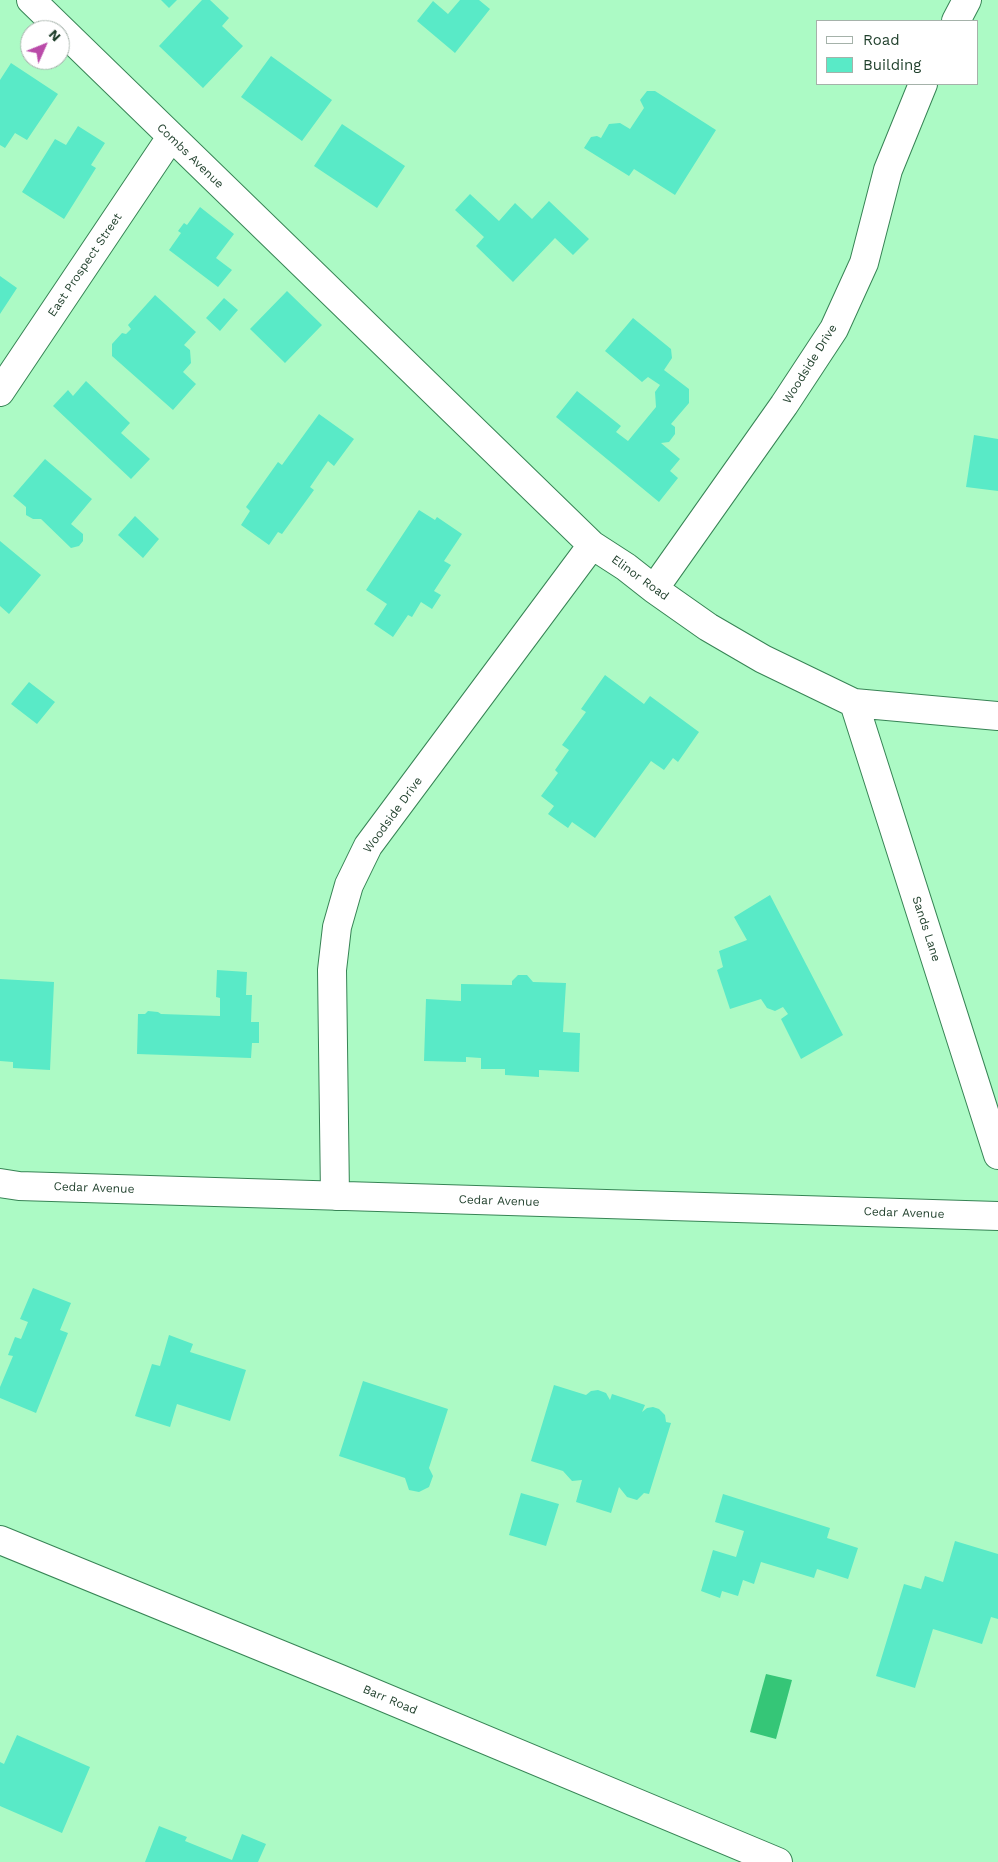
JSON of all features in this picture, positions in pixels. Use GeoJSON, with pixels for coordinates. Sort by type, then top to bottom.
{"type":"FeatureCollection","features":[{"type":"Feature","properties":{"kind":"street","name":"Combs Avenue"},"geometry":{"type":"LineString","coordinates":[[31,0],[351,312]]}},
{"type":"Feature","properties":{"kind":"street"},"geometry":{"type":"LineString","coordinates":[[957,20],[967,0]]}},
{"type":"Feature","properties":{"kind":"street","name":"Woodside Drive"},"geometry":{"type":"LineString","coordinates":[[654,590],[784,405],[834,329],[864,263],[888,170],[923,85]]}},
{"type":"Feature","properties":{"kind":"street","name":"East Prospect Street"},"geometry":{"type":"LineString","coordinates":[[0,392],[171,137]]}},
{"type":"Feature","properties":{"kind":"street","name":"Elinor Road"},"geometry":{"type":"LineString","coordinates":[[351,312],[592,545],[626,566],[654,590],[708,627],[763,659],[854,703],[998,716]]}},
{"type":"Feature","properties":{"kind":"street","name":"Woodside Drive"},"geometry":{"type":"LineString","coordinates":[[335,1196],[332,970],[337,926],[349,885],[368,846],[592,545]]}},
{"type":"Feature","properties":{"kind":"street","name":"Sands Lane"},"geometry":{"type":"LineString","coordinates":[[854,703],[998,1155]]}},
{"type":"Feature","properties":{"kind":"street","name":"Cedar Avenue"},"geometry":{"type":"LineString","coordinates":[[0,1183],[28,1186],[998,1216]]}},
{"type":"Feature","properties":{"kind":"street","name":"Barr Road"},"geometry":{"type":"LineString","coordinates":[[0,1540],[340,1679],[778,1862]]}},
{"type":"Feature","properties":{"kind":"shaded area"},"geometry":{"type":"Polygon","coordinates":[[[766,1674],[792,1680],[776,1739],[750,1732],[766,1674]]]}},
{"type":"Feature","properties":{"kind":"building"},"geometry":{"type":"Polygon","coordinates":[[[161,0],[177,0],[169,8],[161,0]]]}},
{"type":"Feature","properties":{"kind":"building"},"geometry":{"type":"Polygon","coordinates":[[[202,0],[210,0],[229,18],[222,26],[243,46],[203,88],[159,46],[202,0]]]}},
{"type":"Feature","properties":{"kind":"building"},"geometry":{"type":"Polygon","coordinates":[[[460,0],[479,0],[490,9],[455,53],[417,21],[433,1],[448,14],[460,0]]]}},
{"type":"Feature","properties":{"kind":"building"},"geometry":{"type":"Polygon","coordinates":[[[271,56],[332,100],[302,141],[241,97],[271,56]]]}},
{"type":"Feature","properties":{"kind":"building"},"geometry":{"type":"Polygon","coordinates":[[[11,63],[58,94],[27,140],[15,133],[5,148],[0,145],[0,80],[11,63]]]}},
{"type":"Feature","properties":{"kind":"building"},"geometry":{"type":"Polygon","coordinates":[[[647,91],[655,91],[716,130],[675,195],[634,169],[629,176],[584,148],[591,137],[597,136],[601,138],[609,124],[620,123],[630,129],[644,108],[640,100],[647,91]]]}},
{"type":"Feature","properties":{"kind":"building"},"geometry":{"type":"Polygon","coordinates":[[[342,124],[405,166],[377,208],[314,166],[342,124]]]}},
{"type":"Feature","properties":{"kind":"building"},"geometry":{"type":"Polygon","coordinates":[[[78,126],[105,143],[91,165],[96,168],[64,219],[22,192],[55,139],[66,145],[78,126]]]}},
{"type":"Feature","properties":{"kind":"building"},"geometry":{"type":"Polygon","coordinates":[[[470,194],[499,221],[515,203],[532,219],[549,201],[589,239],[573,255],[555,238],[513,282],[476,246],[484,237],[455,210],[470,194]]]}},
{"type":"Feature","properties":{"kind":"building"},"geometry":{"type":"Polygon","coordinates":[[[200,207],[234,234],[216,258],[232,270],[218,287],[169,250],[181,233],[178,231],[184,223],[187,225],[200,207]]]}},
{"type":"Feature","properties":{"kind":"building"},"geometry":{"type":"Polygon","coordinates":[[[0,276],[17,288],[0,314],[0,276]]]}},
{"type":"Feature","properties":{"kind":"building"},"geometry":{"type":"Polygon","coordinates":[[[287,291],[322,325],[285,363],[250,329],[287,291]]]}},
{"type":"Feature","properties":{"kind":"building"},"geometry":{"type":"Polygon","coordinates":[[[155,295],[196,332],[184,345],[190,350],[191,363],[183,372],[196,384],[173,410],[112,356],[112,344],[122,333],[126,334],[131,329],[128,325],[155,295]]]}},
{"type":"Feature","properties":{"kind":"building"},"geometry":{"type":"Polygon","coordinates":[[[224,298],[238,310],[220,331],[206,318],[224,298]]]}},
{"type":"Feature","properties":{"kind":"building"},"geometry":{"type":"Polygon","coordinates":[[[633,318],[671,349],[672,358],[664,370],[689,389],[689,403],[671,424],[675,427],[675,434],[669,442],[661,443],[680,459],[670,471],[678,478],[659,502],[556,417],[577,391],[621,426],[616,432],[628,441],[656,407],[655,392],[660,385],[648,377],[642,382],[605,351],[633,318]]]}},
{"type":"Feature","properties":{"kind":"building"},"geometry":{"type":"Polygon","coordinates":[[[86,381],[130,423],[121,433],[150,459],[131,479],[53,406],[68,390],[73,396],[86,381]]]}},
{"type":"Feature","properties":{"kind":"building"},"geometry":{"type":"Polygon","coordinates":[[[319,414],[354,439],[334,466],[328,461],[310,487],[314,490],[282,534],[278,532],[269,545],[241,525],[250,511],[246,507],[278,462],[282,465],[319,414]]]}},
{"type":"Feature","properties":{"kind":"building"},"geometry":{"type":"Polygon","coordinates":[[[974,435],[998,439],[998,491],[966,487],[974,435]]]}},
{"type":"Feature","properties":{"kind":"building"},"geometry":{"type":"Polygon","coordinates":[[[45,459],[92,499],[71,524],[83,534],[83,541],[79,546],[71,548],[41,519],[33,519],[26,515],[26,507],[13,496],[45,459]]]}},
{"type":"Feature","properties":{"kind":"building"},"geometry":{"type":"Polygon","coordinates":[[[419,510],[435,520],[437,517],[462,534],[444,561],[451,565],[434,591],[441,595],[432,609],[421,602],[412,617],[408,615],[393,637],[374,624],[387,604],[366,590],[419,510]]]}},
{"type":"Feature","properties":{"kind":"building"},"geometry":{"type":"Polygon","coordinates":[[[135,516],[159,539],[143,558],[118,535],[135,516]]]}},
{"type":"Feature","properties":{"kind":"building"},"geometry":{"type":"Polygon","coordinates":[[[0,541],[41,575],[9,614],[0,606],[0,541]]]}},
{"type":"Feature","properties":{"kind":"building"},"geometry":{"type":"Polygon","coordinates":[[[605,675],[644,704],[650,696],[699,732],[678,762],[673,758],[664,770],[651,761],[595,838],[572,822],[568,828],[548,814],[554,806],[541,796],[558,773],[555,770],[569,750],[562,745],[586,712],[581,709],[605,675]]]}},
{"type":"Feature","properties":{"kind":"building"},"geometry":{"type":"Polygon","coordinates":[[[29,682],[55,702],[37,724],[11,704],[29,682]]]}},
{"type":"Feature","properties":{"kind":"building"},"geometry":{"type":"Polygon","coordinates":[[[770,895],[843,1035],[801,1059],[781,1019],[788,1014],[783,1007],[775,1011],[767,1008],[761,999],[730,1009],[717,970],[723,967],[719,951],[747,940],[734,917],[770,895]]]}},
{"type":"Feature","properties":{"kind":"building"},"geometry":{"type":"Polygon","coordinates":[[[217,970],[247,972],[246,995],[252,995],[251,1022],[259,1022],[259,1043],[252,1043],[251,1058],[137,1054],[138,1014],[145,1014],[148,1011],[161,1014],[220,1016],[220,998],[216,997],[217,970]]]}},
{"type":"Feature","properties":{"kind":"building"},"geometry":{"type":"Polygon","coordinates":[[[518,975],[527,975],[533,982],[566,983],[563,1032],[580,1033],[579,1072],[539,1070],[539,1077],[505,1075],[505,1069],[481,1069],[481,1058],[466,1057],[466,1062],[424,1061],[426,999],[461,1001],[461,984],[512,985],[512,981],[518,975]]]}},
{"type":"Feature","properties":{"kind":"building"},"geometry":{"type":"Polygon","coordinates":[[[0,979],[54,982],[50,1070],[13,1068],[13,1062],[0,1061],[0,979]]]}},
{"type":"Feature","properties":{"kind":"building"},"geometry":{"type":"Polygon","coordinates":[[[33,1288],[71,1303],[60,1330],[68,1333],[36,1413],[0,1398],[0,1387],[13,1356],[8,1355],[15,1337],[21,1339],[28,1322],[20,1319],[33,1288]]]}},
{"type":"Feature","properties":{"kind":"building"},"geometry":{"type":"Polygon","coordinates":[[[169,1335],[193,1344],[190,1352],[246,1370],[230,1421],[177,1404],[170,1427],[135,1416],[152,1364],[160,1366],[169,1335]]]}},
{"type":"Feature","properties":{"kind":"building"},"geometry":{"type":"Polygon","coordinates":[[[363,1381],[448,1409],[429,1468],[433,1476],[429,1487],[419,1492],[409,1490],[405,1478],[339,1456],[363,1381]]]}},
{"type":"Feature","properties":{"kind":"building"},"geometry":{"type":"Polygon","coordinates":[[[554,1385],[586,1395],[591,1391],[598,1390],[606,1393],[610,1400],[612,1394],[645,1405],[642,1412],[647,1408],[653,1407],[659,1409],[665,1415],[666,1422],[671,1423],[649,1494],[644,1493],[637,1500],[627,1497],[619,1487],[611,1513],[576,1502],[582,1480],[572,1481],[563,1471],[531,1461],[554,1385]]]}},
{"type":"Feature","properties":{"kind":"building"},"geometry":{"type":"Polygon","coordinates":[[[521,1493],[559,1504],[546,1546],[509,1535],[521,1493]]]}},
{"type":"Feature","properties":{"kind":"building"},"geometry":{"type":"Polygon","coordinates":[[[723,1494],[830,1528],[827,1538],[858,1548],[848,1579],[817,1569],[814,1578],[761,1562],[754,1584],[743,1580],[738,1596],[722,1591],[720,1598],[701,1591],[713,1550],[736,1557],[744,1531],[715,1522],[723,1494]]]}},
{"type":"Feature","properties":{"kind":"building"},"geometry":{"type":"Polygon","coordinates":[[[955,1541],[998,1554],[998,1619],[991,1617],[982,1644],[933,1629],[915,1688],[876,1676],[904,1584],[921,1589],[925,1576],[943,1582],[955,1541]]]}},
{"type":"Feature","properties":{"kind":"building"},"geometry":{"type":"Polygon","coordinates":[[[17,1735],[90,1767],[62,1833],[0,1806],[0,1762],[4,1764],[17,1735]]]}},
{"type":"Feature","properties":{"kind":"building"},"geometry":{"type":"Polygon","coordinates":[[[159,1826],[187,1837],[185,1841],[232,1860],[242,1834],[266,1844],[258,1862],[145,1862],[159,1826]]]}}]}
